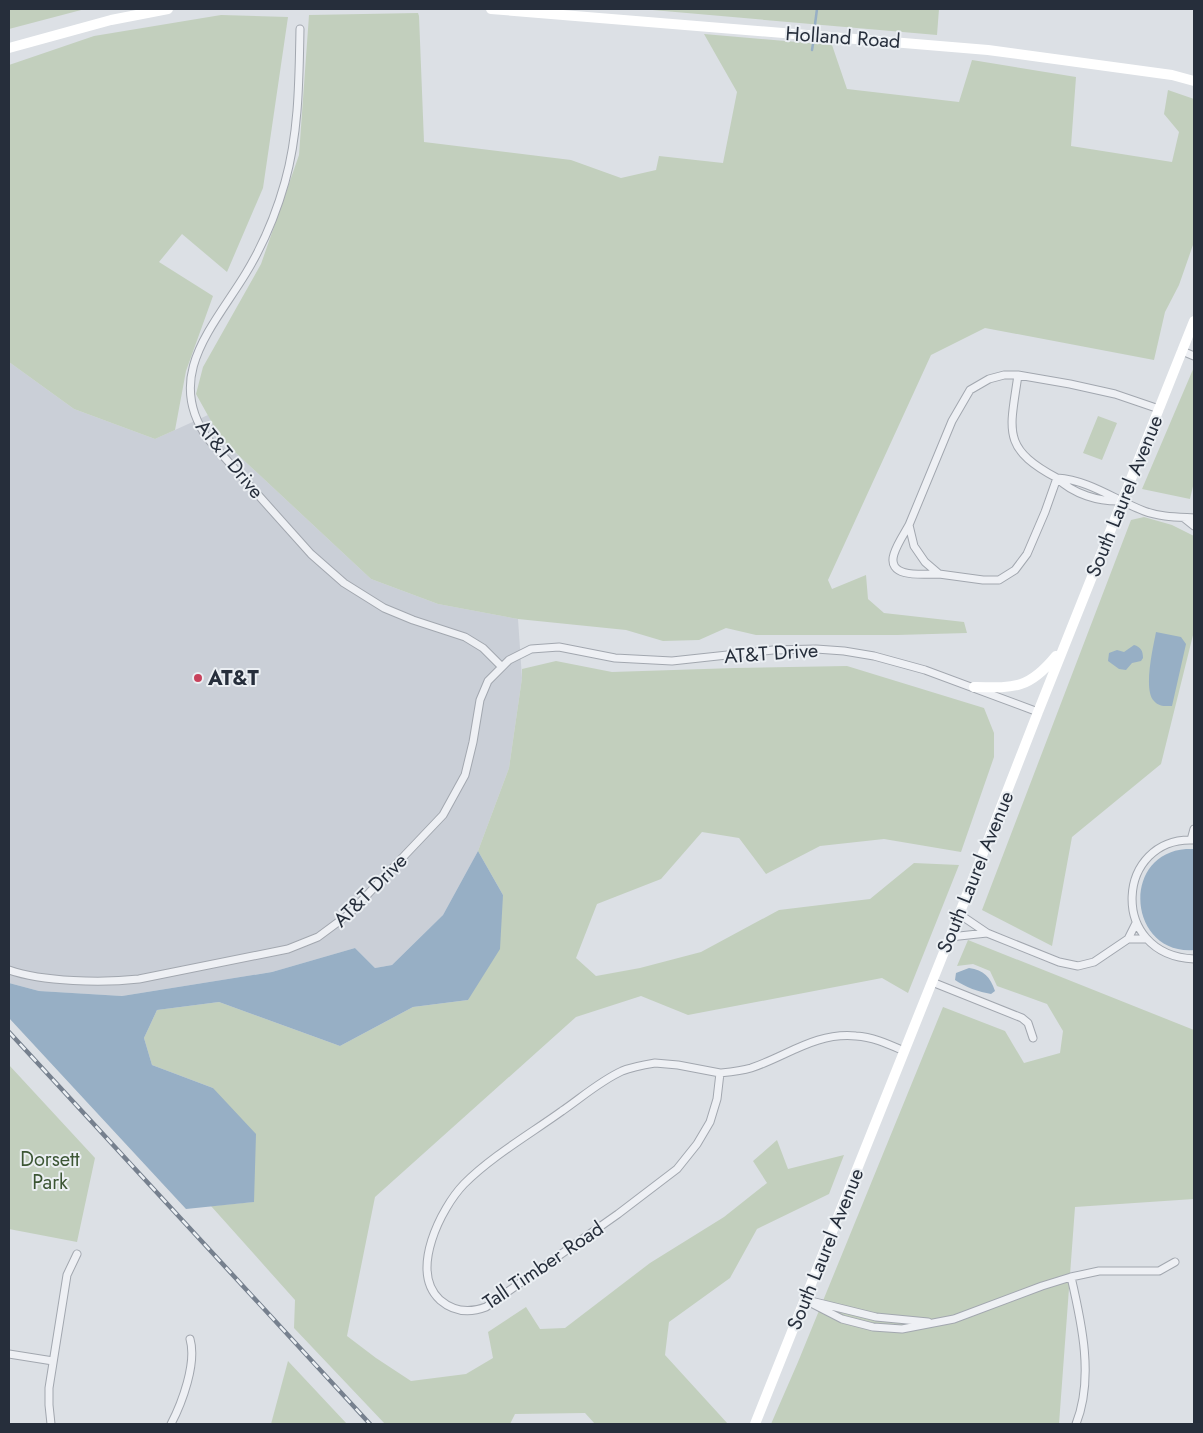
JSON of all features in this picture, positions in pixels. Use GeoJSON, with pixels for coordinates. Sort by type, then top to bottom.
{"type":"FeatureCollection","features":[{"type":"Feature","properties":{"kind":"main road"},"geometry":{"type":"LineString","coordinates":[[9,48],[111,20],[168,9]]}},
{"type":"Feature","properties":{"kind":"main road","name":"Holland Road"},"geometry":{"type":"LineString","coordinates":[[490,9],[988,50],[1164,74],[1194,81]]}},
{"type":"Feature","properties":{"kind":"main road","name":"South Laurel Avenue"},"geometry":{"type":"LineString","coordinates":[[755,1424],[1194,321]]}},
{"type":"Feature","properties":{"kind":"main road"},"geometry":{"type":"LineString","coordinates":[[974,687],[1001,688],[1019,686],[1031,680],[1049,664],[1065,642]]}},
{"type":"Feature","properties":{"kind":"street","name":"AT&T Drive"},"geometry":{"type":"LineString","coordinates":[[300,29],[298,109],[293,146],[285,182],[273,218],[259,249],[199,349],[190,383],[190,399],[193,413],[199,427],[208,439],[311,554],[338,578],[384,608],[413,620],[466,637],[483,648],[501,666]]}},
{"type":"Feature","properties":{"kind":"street"},"geometry":{"type":"LineString","coordinates":[[1182,351],[1194,356]]}},
{"type":"Feature","properties":{"kind":"street"},"geometry":{"type":"LineString","coordinates":[[1057,478],[1027,554],[1015,570],[999,580],[939,574],[908,574],[894,566],[892,561],[894,552],[909,525],[952,421],[970,390],[989,379],[1004,375],[1018,375],[1106,392],[1159,409]]}},
{"type":"Feature","properties":{"kind":"street"},"geometry":{"type":"LineString","coordinates":[[1018,375],[1012,415],[1013,439],[1021,453],[1036,467],[1057,478],[1066,487],[1105,502],[1122,502]]}},
{"type":"Feature","properties":{"kind":"street"},"geometry":{"type":"LineString","coordinates":[[1057,478],[1067,479],[1111,494],[1122,502],[1157,516],[1194,518]]}},
{"type":"Feature","properties":{"kind":"street"},"geometry":{"type":"LineString","coordinates":[[1084,494],[1088,486]]}},
{"type":"Feature","properties":{"kind":"street"},"geometry":{"type":"LineString","coordinates":[[1184,518],[1194,526]]}},
{"type":"Feature","properties":{"kind":"street"},"geometry":{"type":"LineString","coordinates":[[909,525],[914,546],[925,562],[939,574]]}},
{"type":"Feature","properties":{"kind":"street","name":"AT&T Drive"},"geometry":{"type":"LineString","coordinates":[[9,970],[28,976],[44,978],[120,981],[278,952],[318,938],[349,914],[442,815],[458,790],[470,758],[480,700],[488,681],[501,666],[523,652],[550,647],[568,648],[615,658],[654,661],[690,660],[773,650],[816,649],[844,651],[899,661],[1038,712]]}},
{"type":"Feature","properties":{"kind":"street"},"geometry":{"type":"LineString","coordinates":[[1194,829],[1193,840],[1174,842],[1164,846],[1153,853],[1140,868],[1133,889],[1132,902],[1136,923],[1146,939],[1167,954],[1180,958],[1194,959]]}},
{"type":"Feature","properties":{"kind":"street"},"geometry":{"type":"LineString","coordinates":[[959,914],[987,933],[1059,962],[1078,966],[1094,962],[1128,939],[1136,923]]}},
{"type":"Feature","properties":{"kind":"street"},"geometry":{"type":"LineString","coordinates":[[950,937],[987,933]]}},
{"type":"Feature","properties":{"kind":"street"},"geometry":{"type":"LineString","coordinates":[[1128,939],[1146,939]]}},
{"type":"Feature","properties":{"kind":"street"},"geometry":{"type":"LineString","coordinates":[[932,982],[1022,1018],[1028,1023],[1034,1038]]}},
{"type":"Feature","properties":{"kind":"street","name":"Tall Timber Road"},"geometry":{"type":"LineString","coordinates":[[720,1073],[714,1111],[704,1134],[687,1158],[665,1180],[486,1307],[472,1311],[459,1310],[446,1304],[436,1295],[429,1282],[428,1264],[431,1242],[454,1196],[477,1172],[621,1072],[639,1065],[655,1063],[678,1065],[720,1073],[751,1068],[808,1042],[833,1036],[865,1037],[904,1051]]}},
{"type":"Feature","properties":{"kind":"street"},"geometry":{"type":"LineString","coordinates":[[51,1424],[49,1388],[66,1275],[77,1254]]}},
{"type":"Feature","properties":{"kind":"street"},"geometry":{"type":"LineString","coordinates":[[805,1300],[842,1319],[872,1327],[902,1329],[954,1318],[1071,1277],[1099,1271],[1159,1270],[1175,1262]]}},
{"type":"Feature","properties":{"kind":"street"},"geometry":{"type":"LineString","coordinates":[[1071,1277],[1082,1320],[1086,1386],[1082,1409],[1076,1424]]}},
{"type":"Feature","properties":{"kind":"street"},"geometry":{"type":"LineString","coordinates":[[805,1300],[876,1316],[935,1323]]}},
{"type":"Feature","properties":{"kind":"street"},"geometry":{"type":"LineString","coordinates":[[171,1424],[180,1403],[191,1366],[193,1350],[190,1339]]}},
{"type":"Feature","properties":{"kind":"street"},"geometry":{"type":"LineString","coordinates":[[9,1354],[53,1361]]}},
{"type":"Feature","properties":{"kind":"shaded area"},"geometry":{"type":"Polygon","coordinates":[[[9,362],[74,409],[155,439],[208,415],[221,439],[371,579],[438,604],[518,619],[522,678],[509,768],[478,851],[443,915],[392,965],[375,968],[355,948],[272,972],[122,996],[39,991],[9,983],[9,362]]]}},
{"type":"Feature","properties":{"kind":"green space"},"geometry":{"type":"Polygon","coordinates":[[[9,9],[85,9],[9,29],[9,9]]]}},
{"type":"Feature","properties":{"kind":"green space"},"geometry":{"type":"Polygon","coordinates":[[[641,9],[939,9],[937,35],[641,9]]]}},
{"type":"Feature","properties":{"kind":"green space"},"geometry":{"type":"Polygon","coordinates":[[[418,13],[424,142],[571,160],[621,178],[656,170],[659,156],[723,163],[737,92],[704,34],[832,45],[847,89],[959,102],[972,60],[1076,77],[1071,146],[1172,162],[1179,132],[1164,114],[1168,90],[1194,99],[1194,242],[1179,285],[1165,312],[1154,360],[985,328],[931,355],[828,580],[832,589],[866,575],[868,599],[884,613],[964,622],[967,633],[756,635],[726,628],[699,640],[663,641],[626,630],[518,619],[438,604],[371,579],[221,439],[196,394],[203,367],[261,264],[299,155],[309,15],[418,13]]]}},
{"type":"Feature","properties":{"kind":"green space"},"geometry":{"type":"Polygon","coordinates":[[[221,15],[288,17],[263,188],[227,272],[182,234],[159,262],[213,296],[186,371],[175,430],[155,439],[74,409],[9,362],[9,65],[94,36],[221,15]]]}},
{"type":"Feature","properties":{"kind":"green space"},"geometry":{"type":"Polygon","coordinates":[[[1194,367],[1194,482],[1190,499],[1142,489],[1194,367]]]}},
{"type":"Feature","properties":{"kind":"green space"},"geometry":{"type":"Polygon","coordinates":[[[1098,416],[1117,423],[1102,460],[1083,453],[1098,416]]]}},
{"type":"Feature","properties":{"kind":"green space"},"geometry":{"type":"Polygon","coordinates":[[[1144,517],[1172,525],[1194,536],[1194,631],[1161,764],[1072,837],[1052,946],[982,910],[1131,520],[1144,517]]]}},
{"type":"Feature","properties":{"kind":"green space"},"geometry":{"type":"Polygon","coordinates":[[[556,661],[612,672],[847,666],[984,708],[994,733],[994,757],[961,852],[884,839],[820,846],[766,874],[739,838],[702,832],[661,879],[597,904],[576,958],[596,976],[640,968],[701,952],[779,910],[870,899],[914,863],[959,865],[908,993],[882,978],[688,1015],[641,996],[576,1017],[375,1197],[347,1336],[411,1381],[466,1374],[493,1358],[488,1332],[526,1307],[540,1329],[565,1328],[650,1263],[724,1217],[767,1183],[753,1161],[777,1140],[788,1169],[844,1155],[829,1194],[757,1229],[730,1278],[669,1322],[665,1355],[728,1424],[595,1424],[585,1413],[515,1414],[510,1424],[385,1424],[294,1328],[295,1300],[211,1206],[253,1202],[213,1088],[152,1065],[144,1038],[157,1010],[219,1002],[340,1046],[413,1007],[468,1000],[503,895],[478,851],[509,768],[522,669],[556,661]]]}},
{"type":"Feature","properties":{"kind":"green space"},"geometry":{"type":"Polygon","coordinates":[[[968,940],[1194,1030],[1194,1199],[1075,1207],[1059,1424],[771,1424],[943,1007],[1005,1031],[1024,1063],[1060,1053],[1063,1031],[1047,1004],[997,986],[990,971],[973,964],[957,966],[968,940]]]}},
{"type":"Feature","properties":{"kind":"green space","name":"Dorsett Park"},"geometry":{"type":"Polygon","coordinates":[[[9,1065],[95,1158],[77,1242],[9,1229],[9,1065]]]}},
{"type":"Feature","properties":{"kind":"green space"},"geometry":{"type":"Polygon","coordinates":[[[288,1361],[347,1424],[271,1424],[288,1361]]]}},
{"type":"Feature","properties":{"kind":"water"},"geometry":{"type":"Polygon","coordinates":[[[1156,632],[1181,637],[1186,644],[1172,706],[1163,706],[1154,701],[1149,688],[1151,658],[1156,632]]]}},
{"type":"Feature","properties":{"kind":"water"},"geometry":{"type":"Polygon","coordinates":[[[1134,645],[1142,651],[1143,658],[1141,661],[1132,663],[1126,670],[1119,669],[1108,661],[1109,653],[1117,650],[1124,652],[1134,645]]]}},
{"type":"Feature","properties":{"kind":"water"},"geometry":{"type":"Polygon","coordinates":[[[1186,849],[1194,849],[1194,950],[1172,947],[1156,937],[1145,922],[1140,903],[1142,884],[1150,868],[1165,855],[1186,849]]]}},
{"type":"Feature","properties":{"kind":"water"},"geometry":{"type":"Polygon","coordinates":[[[478,851],[503,895],[500,949],[468,1000],[413,1007],[340,1046],[219,1002],[157,1010],[144,1038],[152,1065],[213,1088],[256,1134],[254,1202],[186,1209],[9,1018],[9,983],[39,991],[122,996],[272,972],[355,948],[375,968],[392,965],[443,915],[478,851]]]}},
{"type":"Feature","properties":{"kind":"water"},"geometry":{"type":"Polygon","coordinates":[[[969,968],[979,970],[986,975],[995,991],[991,994],[982,992],[955,980],[956,973],[969,968]]]}},
{"type":"Feature","properties":{"kind":"waterway"},"geometry":{"type":"LineString","coordinates":[[814,32],[817,9]]}},
{"type":"Feature","properties":{"kind":"waterway"},"geometry":{"type":"LineString","coordinates":[[812,50],[814,38]]}},
{"type":"Feature","properties":{"kind":"railway"},"geometry":{"type":"LineString","coordinates":[[9,1032],[370,1424]]}},
{"type":"Feature","properties":{"kind":"place","name":"AT&T"},"geometry":{"type":"Point","coordinates":[198,678]}}]}
